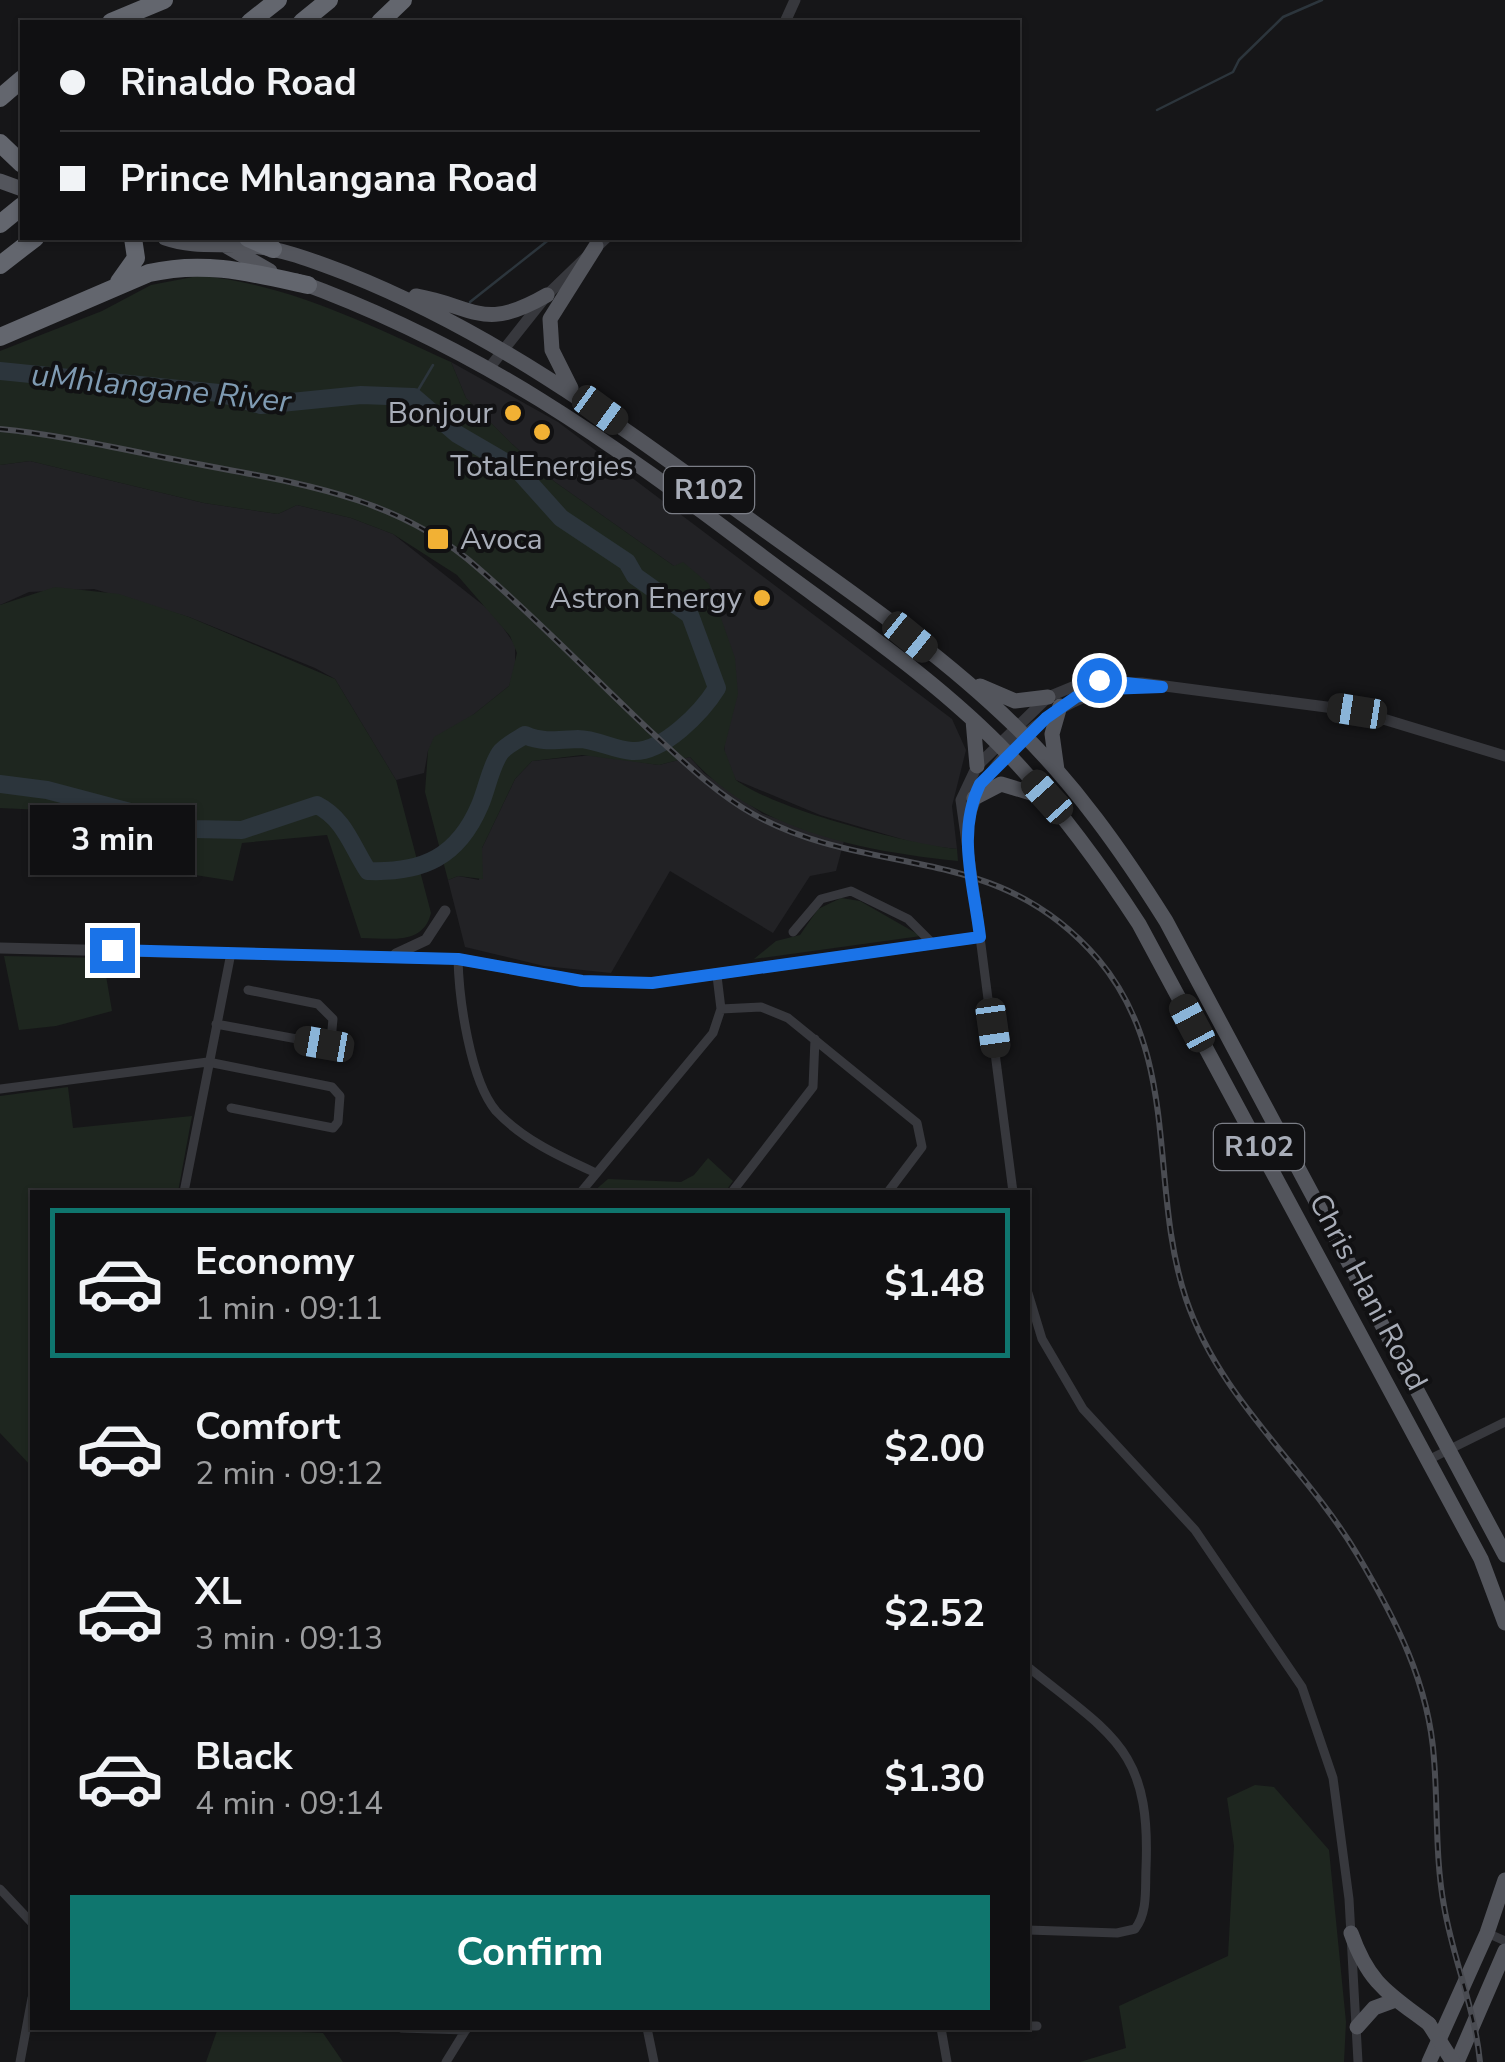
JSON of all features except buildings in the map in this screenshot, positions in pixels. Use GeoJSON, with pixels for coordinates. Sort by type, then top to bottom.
{"type":"FeatureCollection","features":[{"type":"Feature","properties":{"kind":"highway"},"geometry":{"type":"LineString","coordinates":[[115,20],[164,0]]}},
{"type":"Feature","properties":{"kind":"highway"},"geometry":{"type":"LineString","coordinates":[[253,20],[278,0]]}},
{"type":"Feature","properties":{"kind":"highway"},"geometry":{"type":"LineString","coordinates":[[305,20],[330,0]]}},
{"type":"Feature","properties":{"kind":"highway"},"geometry":{"type":"LineString","coordinates":[[382,20],[403,0]]}},
{"type":"Feature","properties":{"kind":"highway"},"geometry":{"type":"LineString","coordinates":[[0,144],[20,164]]}},
{"type":"Feature","properties":{"kind":"highway"},"geometry":{"type":"LineString","coordinates":[[0,224],[20,209]]}},
{"type":"Feature","properties":{"kind":"highway"},"geometry":{"type":"LineString","coordinates":[[0,266],[32,240]]}},
{"type":"Feature","properties":{"kind":"highway"},"geometry":{"type":"LineString","coordinates":[[112,289],[136,258],[134,240]]}},
{"type":"Feature","properties":{"kind":"highway"},"geometry":{"type":"LineString","coordinates":[[252,240],[272,249]]}},
{"type":"Feature","properties":{"kind":"highway"},"geometry":{"type":"LineString","coordinates":[[6,334],[150,273],[191,265],[235,269],[308,285]]}},
{"type":"Feature","properties":{"kind":"main road","name":"R102"},"geometry":{"type":"LineString","coordinates":[[173,240],[197,246],[219,242],[272,249],[388,291],[504,349]]}},
{"type":"Feature","properties":{"kind":"main road","name":"R102"},"geometry":{"type":"LineString","coordinates":[[219,242],[256,266],[426,333],[490,367]]}},
{"type":"Feature","properties":{"kind":"main road"},"geometry":{"type":"LineString","coordinates":[[572,390],[552,350],[550,319],[601,242]]}},
{"type":"Feature","properties":{"kind":"main road"},"geometry":{"type":"LineString","coordinates":[[388,291],[488,316],[518,310],[547,296]]}},
{"type":"Feature","properties":{"kind":"main road","name":"Chris Hani Road"},"geometry":{"type":"LineString","coordinates":[[504,349],[572,390],[954,673],[1022,732],[1104,828],[1166,922],[1452,1449],[1505,1555]]}},
{"type":"Feature","properties":{"kind":"main road","name":"Chris Hani Road"},"geometry":{"type":"LineString","coordinates":[[490,367],[630,457],[973,720],[1052,804],[1139,924],[1481,1560],[1505,1624]]}},
{"type":"Feature","properties":{"kind":"main road"},"geometry":{"type":"LineString","coordinates":[[954,673],[1004,698],[1054,702],[1052,740],[1057,772]]}},
{"type":"Feature","properties":{"kind":"main road"},"geometry":{"type":"LineString","coordinates":[[973,720],[977,766]]}},
{"type":"Feature","properties":{"kind":"main road"},"geometry":{"type":"LineString","coordinates":[[974,798],[988,788],[1013,784],[1052,804]]}},
{"type":"Feature","properties":{"kind":"main road"},"geometry":{"type":"LineString","coordinates":[[1429,2062],[1487,1933],[1505,1880]]}},
{"type":"Feature","properties":{"kind":"main road"},"geometry":{"type":"LineString","coordinates":[[1352,1932],[1368,1972],[1393,2000],[1428,2024],[1455,2062]]}},
{"type":"Feature","properties":{"kind":"main road"},"geometry":{"type":"LineString","coordinates":[[1455,2062],[1505,1951]]}},
{"type":"Feature","properties":{"kind":"main road"},"geometry":{"type":"LineString","coordinates":[[1356,2027],[1374,2008],[1393,2000]]}},
{"type":"Feature","properties":{"kind":"street"},"geometry":{"type":"LineString","coordinates":[[490,367],[547,296],[601,242]]}},
{"type":"Feature","properties":{"kind":"street"},"geometry":{"type":"LineString","coordinates":[[967,844],[974,798],[1004,750],[1054,702],[1090,692],[1162,687],[1357,711],[1505,756]]}},
{"type":"Feature","properties":{"kind":"street"},"geometry":{"type":"LineString","coordinates":[[1004,750],[977,766],[961,800],[1013,1190]]}},
{"type":"Feature","properties":{"kind":"street"},"geometry":{"type":"LineString","coordinates":[[793,932],[821,899],[851,891],[908,918],[932,944]]}},
{"type":"Feature","properties":{"kind":"street"},"geometry":{"type":"LineString","coordinates":[[392,956],[426,940],[445,911]]}},
{"type":"Feature","properties":{"kind":"street"},"geometry":{"type":"LineString","coordinates":[[0,948],[458,959],[582,981],[652,983],[980,937]]}},
{"type":"Feature","properties":{"kind":"street"},"geometry":{"type":"LineString","coordinates":[[184,1190],[231,953]]}},
{"type":"Feature","properties":{"kind":"street"},"geometry":{"type":"LineString","coordinates":[[458,959],[460,994],[488,1098],[529,1138],[596,1174]]}},
{"type":"Feature","properties":{"kind":"street"},"geometry":{"type":"LineString","coordinates":[[583,1190],[714,1034],[722,1009],[717,976]]}},
{"type":"Feature","properties":{"kind":"street"},"geometry":{"type":"LineString","coordinates":[[216,1024],[324,1044],[331,1040],[333,1019],[322,1006],[248,990]]}},
{"type":"Feature","properties":{"kind":"street"},"geometry":{"type":"LineString","coordinates":[[722,1009],[747,1006],[773,1010],[907,1112],[922,1130],[922,1147],[890,1190]]}},
{"type":"Feature","properties":{"kind":"street"},"geometry":{"type":"LineString","coordinates":[[734,1190],[812,1087],[815,1039]]}},
{"type":"Feature","properties":{"kind":"street"},"geometry":{"type":"LineString","coordinates":[[0,1088],[208,1062],[332,1087],[340,1096],[338,1122],[332,1128],[231,1108]]}},
{"type":"Feature","properties":{"kind":"street"},"geometry":{"type":"LineString","coordinates":[[1030,1300],[1042,1339],[1083,1409],[1195,1530],[1302,1687],[1333,1778],[1352,1932],[1358,2062]]}},
{"type":"Feature","properties":{"kind":"street"},"geometry":{"type":"LineString","coordinates":[[1428,1460],[1505,1422]]}},
{"type":"Feature","properties":{"kind":"street"},"geometry":{"type":"LineString","coordinates":[[1030,1669],[1124,1748],[1139,1776],[1148,1836],[1144,1910],[1135,1929],[1117,1933],[1030,1930]]}},
{"type":"Feature","properties":{"kind":"street"},"geometry":{"type":"LineString","coordinates":[[0,1889],[30,1921]]}},
{"type":"Feature","properties":{"kind":"street"},"geometry":{"type":"LineString","coordinates":[[1487,1933],[1505,1941]]}},
{"type":"Feature","properties":{"kind":"street"},"geometry":{"type":"LineString","coordinates":[[20,2062],[30,2009]]}},
{"type":"Feature","properties":{"kind":"street"},"geometry":{"type":"LineString","coordinates":[[446,2062],[466,2030]]}},
{"type":"Feature","properties":{"kind":"street"},"geometry":{"type":"LineString","coordinates":[[647,2030],[654,2062]]}},
{"type":"Feature","properties":{"kind":"street"},"geometry":{"type":"LineString","coordinates":[[941,2030],[948,2062]]}},
{"type":"Feature","properties":{"kind":"shaded area"},"geometry":{"type":"Polygon","coordinates":[[[198,276],[295,296],[451,362],[466,398],[555,482],[674,566],[683,562],[709,584],[735,658],[738,694],[724,749],[736,780],[780,802],[842,824],[957,849],[958,861],[849,843],[779,820],[716,782],[690,757],[659,765],[582,755],[532,761],[515,779],[482,848],[483,879],[458,876],[448,880],[425,792],[428,751],[434,737],[474,714],[509,686],[517,653],[510,636],[457,575],[393,534],[351,518],[297,505],[278,514],[204,503],[30,461],[0,465],[0,351],[102,311],[151,285],[198,276]]]}},
{"type":"Feature","properties":{"kind":"shaded area"},"geometry":{"type":"Polygon","coordinates":[[[451,362],[558,422],[952,719],[966,750],[952,806],[957,849],[922,845],[820,815],[736,780],[725,762],[724,742],[674,566],[555,482],[512,444],[466,398],[451,362]]]}},
{"type":"Feature","properties":{"kind":"shaded area"},"geometry":{"type":"Polygon","coordinates":[[[30,461],[204,503],[278,514],[297,505],[351,518],[393,534],[493,613],[515,645],[515,672],[509,686],[428,751],[424,773],[396,780],[335,679],[315,668],[189,617],[94,589],[29,592],[0,605],[0,465],[30,461]]]}},
{"type":"Feature","properties":{"kind":"shaded area"},"geometry":{"type":"Polygon","coordinates":[[[55,587],[119,594],[189,617],[335,679],[396,780],[431,913],[421,931],[404,938],[361,938],[327,835],[242,843],[233,881],[170,871],[169,834],[63,811],[0,808],[0,605],[55,587]]]}},
{"type":"Feature","properties":{"kind":"shaded area"},"geometry":{"type":"Polygon","coordinates":[[[593,755],[659,765],[690,757],[704,773],[763,814],[844,841],[836,871],[810,876],[773,933],[670,871],[611,973],[544,966],[465,947],[448,880],[458,876],[479,880],[482,848],[515,779],[532,761],[593,755]]]}},
{"type":"Feature","properties":{"kind":"shaded area"},"geometry":{"type":"Polygon","coordinates":[[[841,898],[860,901],[921,936],[754,959],[776,941],[800,935],[818,909],[841,898]]]}},
{"type":"Feature","properties":{"kind":"shaded area"},"geometry":{"type":"Polygon","coordinates":[[[4,956],[103,958],[112,1011],[56,1026],[19,1030],[4,956]]]}},
{"type":"Feature","properties":{"kind":"shaded area"},"geometry":{"type":"Polygon","coordinates":[[[68,1087],[73,1128],[192,1116],[178,1190],[30,1190],[30,1465],[0,1433],[0,1096],[68,1087]]]}},
{"type":"Feature","properties":{"kind":"shaded area"},"geometry":{"type":"Polygon","coordinates":[[[708,1158],[733,1181],[726,1190],[595,1190],[608,1179],[681,1182],[694,1175],[708,1158]]]}},
{"type":"Feature","properties":{"kind":"shaded area"},"geometry":{"type":"Polygon","coordinates":[[[1255,1785],[1274,1787],[1329,1850],[1346,2022],[1344,2062],[1080,2062],[1126,2048],[1119,2006],[1228,1956],[1234,1846],[1227,1798],[1255,1785]]]}},
{"type":"Feature","properties":{"kind":"shaded area"},"geometry":{"type":"Polygon","coordinates":[[[217,2030],[260,2030],[323,2033],[343,2062],[206,2062],[217,2030]]]}},
{"type":"Feature","properties":{"kind":"waterway"},"geometry":{"type":"LineString","coordinates":[[1157,110],[1233,72],[1239,60],[1283,17],[1322,0]]}},
{"type":"Feature","properties":{"kind":"waterway"},"geometry":{"type":"LineString","coordinates":[[470,302],[548,240]]}},
{"type":"Feature","properties":{"kind":"waterway"},"geometry":{"type":"LineString","coordinates":[[414,397],[433,365]]}},
{"type":"Feature","properties":{"kind":"waterway","name":"uMhlangane River"},"geometry":{"type":"LineString","coordinates":[[0,371],[219,393],[261,405],[361,395],[414,397],[457,434],[517,469],[561,518],[627,562],[635,576],[690,615],[717,688],[680,729],[644,750],[625,750],[585,739],[544,740],[525,735],[500,753],[480,805],[461,838],[436,858],[406,869],[368,871],[335,818],[317,805],[242,830],[194,829],[47,790],[0,784]]}},
{"type":"Feature","properties":{"kind":"railway"},"geometry":{"type":"LineString","coordinates":[[0,429],[300,484],[338,494],[411,523],[478,568],[673,752],[753,814],[843,848],[975,878],[1018,895],[1059,921],[1098,959],[1124,997],[1142,1038],[1153,1080],[1175,1256],[1201,1335],[1241,1401],[1357,1554],[1408,1652],[1431,1731],[1444,1906],[1480,2062]]}},
{"type":"Feature","properties":{"kind":"place","name":"Bonjour"},"geometry":{"type":"Point","coordinates":[513,413]}},
{"type":"Feature","properties":{"kind":"place","name":"TotalEnergies"},"geometry":{"type":"Point","coordinates":[542,432]}},
{"type":"Feature","properties":{"kind":"place","name":"Avoca"},"geometry":{"type":"Point","coordinates":[438,539]}},
{"type":"Feature","properties":{"kind":"place","name":"Astron Energy"},"geometry":{"type":"Point","coordinates":[762,598]}},
{"type":"Feature","properties":{"kind":"route"},"geometry":{"type":"LineString","coordinates":[[112,950],[458,959],[582,981],[652,983],[980,937],[966,837],[980,784],[1046,718],[1076,697],[1122,687],[1162,687],[1099,680]]}}]}
